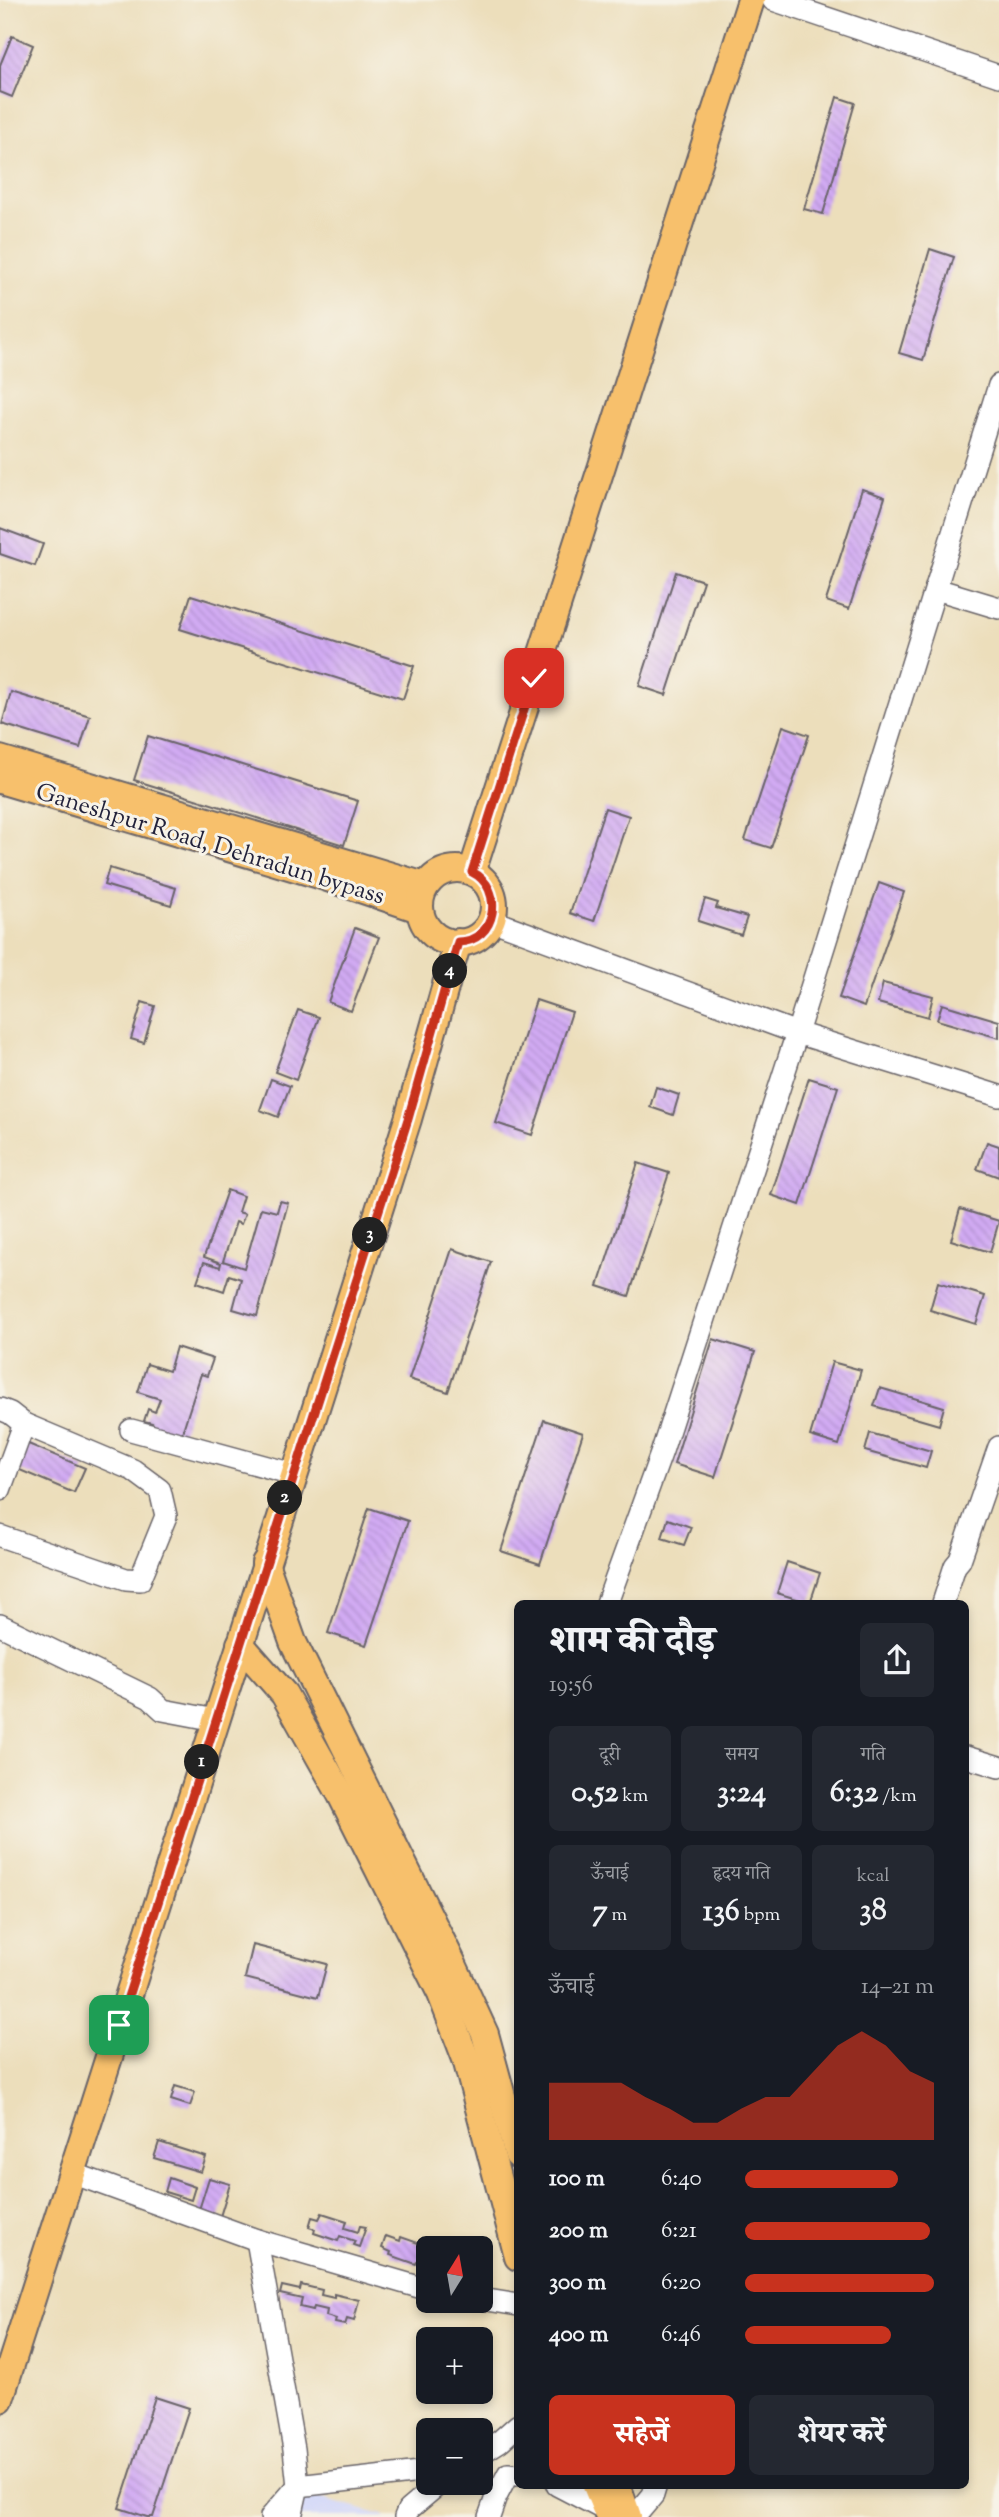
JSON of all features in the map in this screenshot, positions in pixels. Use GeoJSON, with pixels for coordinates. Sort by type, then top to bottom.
{"type":"FeatureCollection","features":[{"type":"Feature","properties":{"kind":"main road"},"geometry":{"type":"LineString","coordinates":[[472,872],[751,0]]}},
{"type":"Feature","properties":{"kind":"main road"},"geometry":{"type":"LineString","coordinates":[[0,759],[422,897]]}},
{"type":"Feature","properties":{"kind":"main road","name":"Ganeshpur Road, Dehradun bypass"},"geometry":{"type":"LineString","coordinates":[[0,780],[316,874],[422,897]]}},
{"type":"Feature","properties":{"kind":"main road"},"geometry":{"type":"LineString","coordinates":[[455,869],[472,872],[487,884],[492,895],[494,908],[491,920],[475,938],[458,942],[438,938],[422,920],[422,897],[433,877],[443,871],[455,869]]}},
{"type":"Feature","properties":{"kind":"main road"},"geometry":{"type":"LineString","coordinates":[[0,2399],[408,1119],[458,942]]}},
{"type":"Feature","properties":{"kind":"main road"},"geometry":{"type":"LineString","coordinates":[[265,1563],[293,1642],[451,1959],[485,2034],[514,2140]]}},
{"type":"Feature","properties":{"kind":"main road"},"geometry":{"type":"LineString","coordinates":[[240,1644],[284,1694],[341,1795],[441,1994],[466,2059],[514,2242]]}},
{"type":"Feature","properties":{"kind":"main road"},"geometry":{"type":"LineString","coordinates":[[599,2489],[617,2514]]}},
{"type":"Feature","properties":{"kind":"main road"},"geometry":{"type":"LineString","coordinates":[[617,2489],[617,2514]]}},
{"type":"Feature","properties":{"kind":"street"},"geometry":{"type":"LineString","coordinates":[[773,0],[999,76]]}},
{"type":"Feature","properties":{"kind":"street"},"geometry":{"type":"LineString","coordinates":[[608,1600],[662,1451],[797,1033],[999,385]]}},
{"type":"Feature","properties":{"kind":"street"},"geometry":{"type":"LineString","coordinates":[[936,589],[999,608]]}},
{"type":"Feature","properties":{"kind":"street"},"geometry":{"type":"LineString","coordinates":[[491,920],[797,1033],[999,1096]]}},
{"type":"Feature","properties":{"kind":"street"},"geometry":{"type":"LineString","coordinates":[[0,1409],[24,1424],[133,1470],[160,1490],[166,1516],[140,1580],[126,1579],[0,1536]]}},
{"type":"Feature","properties":{"kind":"street"},"geometry":{"type":"LineString","coordinates":[[0,1490],[24,1424]]}},
{"type":"Feature","properties":{"kind":"street"},"geometry":{"type":"LineString","coordinates":[[131,1430],[293,1474]]}},
{"type":"Feature","properties":{"kind":"street"},"geometry":{"type":"LineString","coordinates":[[944,1600],[999,1447]]}},
{"type":"Feature","properties":{"kind":"street"},"geometry":{"type":"LineString","coordinates":[[0,1625],[149,1698],[163,1710],[216,1720]]}},
{"type":"Feature","properties":{"kind":"street"},"geometry":{"type":"LineString","coordinates":[[969,1758],[999,1767]]}},
{"type":"Feature","properties":{"kind":"street"},"geometry":{"type":"LineString","coordinates":[[72,2173],[257,2240],[416,2286]]}},
{"type":"Feature","properties":{"kind":"street"},"geometry":{"type":"LineString","coordinates":[[257,2240],[294,2449],[298,2486],[291,2517]]}},
{"type":"Feature","properties":{"kind":"street"},"geometry":{"type":"LineString","coordinates":[[494,2302],[514,2304]]}},
{"type":"Feature","properties":{"kind":"street"},"geometry":{"type":"LineString","coordinates":[[493,2445],[514,2429]]}},
{"type":"Feature","properties":{"kind":"street"},"geometry":{"type":"LineString","coordinates":[[500,2441],[514,2466]]}},
{"type":"Feature","properties":{"kind":"street"},"geometry":{"type":"LineString","coordinates":[[271,2517],[298,2486],[416,2472]]}},
{"type":"Feature","properties":{"kind":"street"},"geometry":{"type":"LineString","coordinates":[[489,2517],[508,2474],[514,2473]]}},
{"type":"Feature","properties":{"kind":"street"},"geometry":{"type":"LineString","coordinates":[[565,2489],[617,2514],[638,2514],[655,2489]]}},
{"type":"Feature","properties":{"kind":"street"},"geometry":{"type":"LineString","coordinates":[[405,2517],[408,2510],[425,2495]]}},
{"type":"Feature","properties":{"kind":"shaded area"},"geometry":{"type":"Polygon","coordinates":[[[308,2495],[389,2517],[290,2517],[308,2495]]]}},
{"type":"Feature","properties":{"kind":"building"},"geometry":{"type":"Polygon","coordinates":[[[12,36],[33,45],[12,97],[0,92],[0,65],[12,36]]]}},
{"type":"Feature","properties":{"kind":"building"},"geometry":{"type":"Polygon","coordinates":[[[837,97],[855,103],[823,214],[804,209],[837,97]]]}},
{"type":"Feature","properties":{"kind":"building"},"geometry":{"type":"Polygon","coordinates":[[[930,249],[954,257],[923,360],[899,353],[930,249]]]}},
{"type":"Feature","properties":{"kind":"building"},"geometry":{"type":"Polygon","coordinates":[[[862,489],[885,497],[849,609],[826,601],[862,489]]]}},
{"type":"Feature","properties":{"kind":"building"},"geometry":{"type":"Polygon","coordinates":[[[0,528],[43,544],[35,566],[0,554],[0,528]]]}},
{"type":"Feature","properties":{"kind":"building"},"geometry":{"type":"Polygon","coordinates":[[[676,572],[703,581],[666,695],[639,686],[676,572]]]}},
{"type":"Feature","properties":{"kind":"building"},"geometry":{"type":"Polygon","coordinates":[[[191,595],[414,666],[403,699],[180,629],[191,595]]]}},
{"type":"Feature","properties":{"kind":"building"},"geometry":{"type":"Polygon","coordinates":[[[11,692],[90,716],[80,748],[2,724],[11,692]]]}},
{"type":"Feature","properties":{"kind":"building"},"geometry":{"type":"Polygon","coordinates":[[[783,726],[809,735],[771,848],[745,840],[783,726]]]}},
{"type":"Feature","properties":{"kind":"building"},"geometry":{"type":"Polygon","coordinates":[[[148,736],[358,801],[344,845],[134,780],[148,736]]]}},
{"type":"Feature","properties":{"kind":"building"},"geometry":{"type":"Polygon","coordinates":[[[605,808],[629,816],[594,921],[570,913],[605,808]]]}},
{"type":"Feature","properties":{"kind":"building"},"geometry":{"type":"Polygon","coordinates":[[[109,868],[176,888],[171,905],[104,885],[109,868]]]}},
{"type":"Feature","properties":{"kind":"building"},"geometry":{"type":"Polygon","coordinates":[[[879,883],[904,892],[864,1007],[839,998],[879,883]]]}},
{"type":"Feature","properties":{"kind":"building"},"geometry":{"type":"Polygon","coordinates":[[[705,899],[718,903],[716,908],[747,917],[741,935],[698,921],[705,899]]]}},
{"type":"Feature","properties":{"kind":"building"},"geometry":{"type":"Polygon","coordinates":[[[355,928],[379,937],[351,1011],[328,1002],[355,928]]]}},
{"type":"Feature","properties":{"kind":"building"},"geometry":{"type":"Polygon","coordinates":[[[883,983],[933,996],[928,1017],[878,1003],[883,983]]]}},
{"type":"Feature","properties":{"kind":"building"},"geometry":{"type":"Polygon","coordinates":[[[536,1000],[572,1012],[532,1135],[496,1123],[536,1000]]]}},
{"type":"Feature","properties":{"kind":"building"},"geometry":{"type":"Polygon","coordinates":[[[142,1002],[155,1006],[144,1043],[131,1039],[142,1002]]]}},
{"type":"Feature","properties":{"kind":"building"},"geometry":{"type":"Polygon","coordinates":[[[942,1004],[999,1021],[999,1038],[937,1020],[942,1004]]]}},
{"type":"Feature","properties":{"kind":"building"},"geometry":{"type":"Polygon","coordinates":[[[298,1010],[319,1017],[296,1080],[275,1072],[298,1010]]]}},
{"type":"Feature","properties":{"kind":"building"},"geometry":{"type":"Polygon","coordinates":[[[809,1078],[838,1087],[800,1205],[771,1195],[809,1078]]]}},
{"type":"Feature","properties":{"kind":"building"},"geometry":{"type":"Polygon","coordinates":[[[271,1079],[290,1086],[278,1117],[260,1110],[271,1079]]]}},
{"type":"Feature","properties":{"kind":"building"},"geometry":{"type":"Polygon","coordinates":[[[656,1087],[679,1095],[673,1115],[650,1107],[656,1087]]]}},
{"type":"Feature","properties":{"kind":"building"},"geometry":{"type":"Polygon","coordinates":[[[987,1142],[999,1146],[999,1177],[977,1169],[987,1142]]]}},
{"type":"Feature","properties":{"kind":"building"},"geometry":{"type":"Polygon","coordinates":[[[638,1163],[669,1173],[629,1296],[598,1286],[638,1163]]]}},
{"type":"Feature","properties":{"kind":"building"},"geometry":{"type":"Polygon","coordinates":[[[227,1190],[243,1196],[238,1212],[245,1214],[241,1224],[236,1222],[223,1261],[244,1268],[261,1208],[277,1212],[280,1201],[288,1203],[257,1316],[233,1309],[241,1279],[229,1275],[224,1291],[197,1282],[204,1262],[220,1267],[221,1263],[204,1257],[227,1190]]]}},
{"type":"Feature","properties":{"kind":"building"},"geometry":{"type":"Polygon","coordinates":[[[960,1209],[999,1221],[990,1252],[951,1240],[960,1209]]]}},
{"type":"Feature","properties":{"kind":"building"},"geometry":{"type":"Polygon","coordinates":[[[452,1249],[491,1262],[448,1392],[409,1379],[452,1249]]]}},
{"type":"Feature","properties":{"kind":"building"},"geometry":{"type":"Polygon","coordinates":[[[938,1282],[985,1296],[976,1324],[930,1310],[938,1282]]]}},
{"type":"Feature","properties":{"kind":"building"},"geometry":{"type":"Polygon","coordinates":[[[713,1339],[755,1352],[715,1477],[674,1464],[713,1339]]]}},
{"type":"Feature","properties":{"kind":"building"},"geometry":{"type":"Polygon","coordinates":[[[176,1347],[213,1359],[207,1376],[201,1374],[179,1442],[151,1426],[152,1423],[144,1421],[148,1409],[155,1412],[160,1399],[138,1392],[147,1364],[169,1371],[176,1347]]]}},
{"type":"Feature","properties":{"kind":"building"},"geometry":{"type":"Polygon","coordinates":[[[832,1362],[861,1370],[839,1445],[810,1436],[832,1362]]]}},
{"type":"Feature","properties":{"kind":"building"},"geometry":{"type":"Polygon","coordinates":[[[880,1388],[944,1407],[939,1425],[874,1406],[880,1388]]]}},
{"type":"Feature","properties":{"kind":"building"},"geometry":{"type":"Polygon","coordinates":[[[544,1420],[583,1433],[540,1564],[501,1551],[544,1420]]]}},
{"type":"Feature","properties":{"kind":"building"},"geometry":{"type":"Polygon","coordinates":[[[870,1433],[931,1451],[926,1468],[865,1451],[870,1433]]]}},
{"type":"Feature","properties":{"kind":"building"},"geometry":{"type":"Polygon","coordinates":[[[26,1443],[85,1468],[74,1493],[15,1468],[26,1443]]]}},
{"type":"Feature","properties":{"kind":"building"},"geometry":{"type":"Polygon","coordinates":[[[369,1508],[408,1521],[366,1645],[328,1633],[369,1508]]]}},
{"type":"Feature","properties":{"kind":"building"},"geometry":{"type":"Polygon","coordinates":[[[668,1519],[691,1527],[684,1545],[662,1538],[668,1519]]]}},
{"type":"Feature","properties":{"kind":"building"},"geometry":{"type":"Polygon","coordinates":[[[787,1562],[820,1573],[811,1600],[800,1600],[777,1593],[787,1562]]]}},
{"type":"Feature","properties":{"kind":"building"},"geometry":{"type":"Polygon","coordinates":[[[253,1945],[327,1964],[318,1997],[245,1978],[253,1945]]]}},
{"type":"Feature","properties":{"kind":"building"},"geometry":{"type":"Polygon","coordinates":[[[175,2086],[195,2092],[190,2106],[171,2100],[175,2086]]]}},
{"type":"Feature","properties":{"kind":"building"},"geometry":{"type":"Polygon","coordinates":[[[159,2142],[206,2157],[201,2172],[154,2158],[159,2142]]]}},
{"type":"Feature","properties":{"kind":"building"},"geometry":{"type":"Polygon","coordinates":[[[169,2178],[195,2187],[191,2200],[165,2192],[169,2178]]]}},
{"type":"Feature","properties":{"kind":"building"},"geometry":{"type":"Polygon","coordinates":[[[209,2178],[230,2184],[218,2223],[197,2216],[209,2178]]]}},
{"type":"Feature","properties":{"kind":"building"},"geometry":{"type":"Polygon","coordinates":[[[322,2213],[347,2221],[345,2228],[358,2232],[360,2226],[366,2227],[359,2247],[353,2245],[355,2241],[340,2236],[338,2241],[314,2233],[315,2229],[309,2227],[312,2217],[319,2219],[322,2213]]]}},
{"type":"Feature","properties":{"kind":"building"},"geometry":{"type":"Polygon","coordinates":[[[386,2236],[416,2242],[416,2264],[390,2255],[391,2252],[382,2248],[386,2236]]]}},
{"type":"Feature","properties":{"kind":"building"},"geometry":{"type":"Polygon","coordinates":[[[301,2285],[322,2290],[321,2295],[334,2298],[334,2294],[359,2300],[354,2321],[347,2319],[345,2325],[335,2323],[336,2319],[326,2316],[327,2310],[300,2307],[302,2299],[280,2294],[282,2286],[300,2290],[301,2285]]]}},
{"type":"Feature","properties":{"kind":"building"},"geometry":{"type":"Polygon","coordinates":[[[155,2397],[189,2408],[153,2517],[147,2517],[119,2508],[155,2397]]]}},
{"type":"Feature","properties":{"kind":"route"},"geometry":{"type":"LineString","coordinates":[[119,2025],[408,1119],[458,942],[475,938],[491,920],[494,908],[492,895],[487,884],[472,872],[534,678]]}}]}
